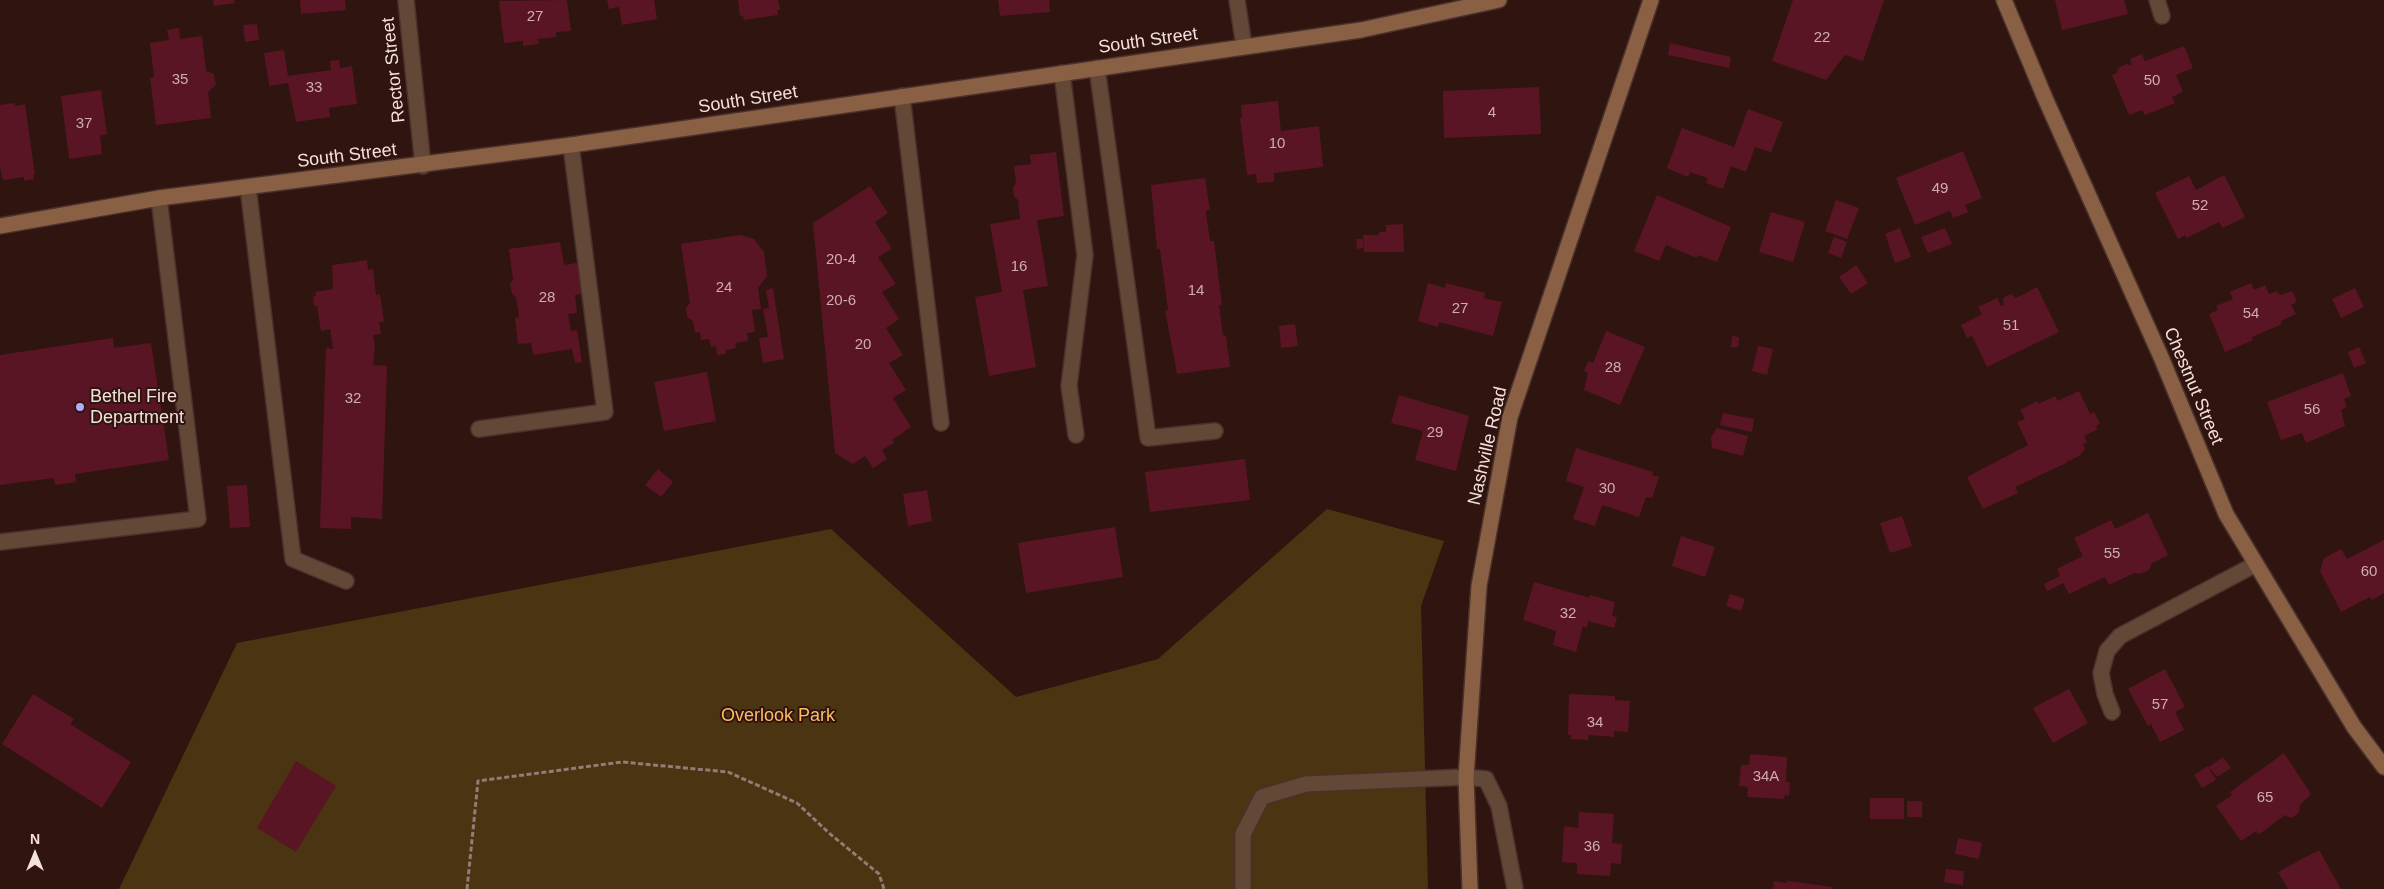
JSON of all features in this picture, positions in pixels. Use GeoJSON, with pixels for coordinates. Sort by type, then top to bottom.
{"type":"FeatureCollection","features":[{"type":"Feature","properties":{"kind":"street","name":"Rector Street"},"geometry":{"type":"LineString","coordinates":[[406,0],[423,166]]}},
{"type":"Feature","properties":{"kind":"street"},"geometry":{"type":"LineString","coordinates":[[1238,0],[1244,46]]}},
{"type":"Feature","properties":{"kind":"street","name":"South Street"},"geometry":{"type":"LineString","coordinates":[[0,226],[159,198],[423,166],[1361,30],[1497,0]]}},
{"type":"Feature","properties":{"kind":"street","name":"Nashville Road"},"geometry":{"type":"LineString","coordinates":[[1470,889],[1466,778],[1479,586],[1510,417],[1651,0]]}},
{"type":"Feature","properties":{"kind":"street","name":"Chestnut Street"},"geometry":{"type":"LineString","coordinates":[[2004,0],[2045,98],[2161,357],[2226,514],[2354,727],[2384,767]]}},
{"type":"Feature","properties":{"kind":"street"},"geometry":{"type":"LineString","coordinates":[[2158,0],[2162,16]]}},
{"type":"Feature","properties":{"kind":"street"},"geometry":{"type":"LineString","coordinates":[[1097,68],[1148,438],[1215,431]]}},
{"type":"Feature","properties":{"kind":"street"},"geometry":{"type":"LineString","coordinates":[[1062,73],[1085,255],[1069,386],[1076,435]]}},
{"type":"Feature","properties":{"kind":"street"},"geometry":{"type":"LineString","coordinates":[[902,96],[941,423]]}},
{"type":"Feature","properties":{"kind":"street"},"geometry":{"type":"LineString","coordinates":[[479,429],[604,412],[571,145]]}},
{"type":"Feature","properties":{"kind":"street"},"geometry":{"type":"LineString","coordinates":[[248,187],[293,559],[346,581]]}},
{"type":"Feature","properties":{"kind":"street"},"geometry":{"type":"LineString","coordinates":[[0,542],[198,519],[159,198]]}},
{"type":"Feature","properties":{"kind":"street"},"geometry":{"type":"LineString","coordinates":[[2112,712],[2105,694],[2101,673],[2107,651],[2120,636],[2256,564]]}},
{"type":"Feature","properties":{"kind":"street"},"geometry":{"type":"LineString","coordinates":[[1243,889],[1243,834],[1262,796],[1306,784],[1466,778],[1486,779],[1498,806],[1516,889]]}},
{"type":"Feature","properties":{"kind":"path"},"geometry":{"type":"LineString","coordinates":[[467,889],[478,781],[622,762],[728,772],[797,803],[829,833],[879,874],[884,889]]}},
{"type":"Feature","properties":{"kind":"green space","name":"Overlook Park"},"geometry":{"type":"Polygon","coordinates":[[[1327,509],[1444,541],[1421,606],[1428,889],[119,889],[237,643],[831,529],[1016,697],[1158,659],[1327,509]]]}},
{"type":"Feature","properties":{"kind":"building"},"geometry":{"type":"Polygon","coordinates":[[[213,0],[234,0],[235,3],[214,6],[213,0]]]}},
{"type":"Feature","properties":{"kind":"building"},"geometry":{"type":"Polygon","coordinates":[[[300,0],[345,0],[346,10],[301,14],[300,0]]]}},
{"type":"Feature","properties":{"kind":"building"},"geometry":{"type":"Polygon","coordinates":[[[567,0],[571,31],[556,32],[556,37],[538,39],[539,44],[523,46],[523,41],[504,43],[499,1],[567,0]]]}},
{"type":"Feature","properties":{"kind":"building"},"geometry":{"type":"Polygon","coordinates":[[[607,0],[654,0],[657,19],[622,25],[619,7],[609,9],[607,0]]]}},
{"type":"Feature","properties":{"kind":"building"},"geometry":{"type":"Polygon","coordinates":[[[738,0],[778,0],[780,10],[777,10],[778,15],[744,20],[743,16],[740,16],[738,0]]]}},
{"type":"Feature","properties":{"kind":"building"},"geometry":{"type":"Polygon","coordinates":[[[998,0],[1049,0],[1050,12],[1000,16],[998,0]]]}},
{"type":"Feature","properties":{"kind":"building"},"geometry":{"type":"Polygon","coordinates":[[[1793,0],[1884,0],[1863,61],[1845,55],[1826,80],[1772,61],[1793,0]]]}},
{"type":"Feature","properties":{"kind":"building"},"geometry":{"type":"Polygon","coordinates":[[[2055,0],[2124,0],[2128,14],[2062,30],[2055,0]]]}},
{"type":"Feature","properties":{"kind":"building"},"geometry":{"type":"Polygon","coordinates":[[[257,24],[259,40],[245,42],[243,25],[257,24]]]}},
{"type":"Feature","properties":{"kind":"building"},"geometry":{"type":"Polygon","coordinates":[[[179,28],[180,39],[202,36],[206,71],[214,74],[216,85],[208,92],[211,118],[156,125],[150,78],[154,77],[150,43],[169,40],[167,30],[179,28]]]}},
{"type":"Feature","properties":{"kind":"building"},"geometry":{"type":"Polygon","coordinates":[[[1670,43],[1731,57],[1729,68],[1668,55],[1670,43]]]}},
{"type":"Feature","properties":{"kind":"building"},"geometry":{"type":"Polygon","coordinates":[[[2184,46],[2193,68],[2176,75],[2183,92],[2172,97],[2175,103],[2145,115],[2142,110],[2129,115],[2112,75],[2117,73],[2118,68],[2127,64],[2132,66],[2130,59],[2142,54],[2145,61],[2184,46]]]}},
{"type":"Feature","properties":{"kind":"building"},"geometry":{"type":"Polygon","coordinates":[[[284,50],[288,76],[331,70],[330,61],[339,60],[340,68],[352,66],[357,104],[329,108],[330,117],[296,122],[288,83],[269,86],[264,53],[284,50]]]}},
{"type":"Feature","properties":{"kind":"building"},"geometry":{"type":"Polygon","coordinates":[[[1539,87],[1541,134],[1444,138],[1443,91],[1539,87]]]}},
{"type":"Feature","properties":{"kind":"building"},"geometry":{"type":"Polygon","coordinates":[[[101,90],[107,134],[100,136],[102,154],[69,159],[61,96],[101,90]]]}},
{"type":"Feature","properties":{"kind":"building"},"geometry":{"type":"Polygon","coordinates":[[[1278,101],[1281,131],[1319,126],[1323,167],[1274,173],[1274,182],[1257,183],[1256,174],[1247,175],[1240,118],[1242,117],[1241,105],[1278,101]]]}},
{"type":"Feature","properties":{"kind":"building"},"geometry":{"type":"Polygon","coordinates":[[[15,103],[15,106],[25,104],[35,175],[33,175],[34,179],[24,181],[24,177],[3,180],[0,168],[0,105],[15,103]]]}},
{"type":"Feature","properties":{"kind":"building"},"geometry":{"type":"Polygon","coordinates":[[[1748,109],[1783,122],[1771,152],[1755,147],[1746,172],[1731,166],[1723,189],[1706,183],[1708,178],[1690,172],[1688,177],[1667,168],[1682,128],[1734,147],[1748,109]]]}},
{"type":"Feature","properties":{"kind":"building"},"geometry":{"type":"Polygon","coordinates":[[[1963,151],[1982,198],[1965,205],[1968,212],[1953,218],[1950,211],[1915,225],[1896,178],[1963,151]]]}},
{"type":"Feature","properties":{"kind":"building"},"geometry":{"type":"Polygon","coordinates":[[[1056,152],[1064,216],[1037,220],[1048,286],[1023,290],[1036,367],[989,376],[975,297],[1002,292],[990,224],[1020,219],[1018,200],[1014,196],[1013,188],[1016,182],[1014,166],[1031,164],[1030,155],[1056,152]]]}},
{"type":"Feature","properties":{"kind":"building"},"geometry":{"type":"Polygon","coordinates":[[[2224,175],[2245,217],[2223,228],[2219,222],[2186,238],[2185,235],[2178,239],[2155,193],[2189,176],[2196,190],[2224,175]]]}},
{"type":"Feature","properties":{"kind":"building"},"geometry":{"type":"Polygon","coordinates":[[[1205,178],[1210,210],[1206,211],[1206,213],[1210,241],[1214,241],[1222,305],[1219,305],[1230,367],[1177,374],[1165,310],[1168,310],[1160,249],[1157,249],[1151,185],[1205,178]]]}},
{"type":"Feature","properties":{"kind":"building"},"geometry":{"type":"Polygon","coordinates":[[[870,186],[888,213],[875,222],[892,249],[878,257],[896,284],[882,292],[899,319],[886,328],[903,355],[889,363],[906,390],[893,398],[911,427],[892,440],[894,443],[882,450],[887,459],[873,468],[865,456],[853,464],[835,453],[813,223],[870,186]]]}},
{"type":"Feature","properties":{"kind":"building"},"geometry":{"type":"Polygon","coordinates":[[[1657,195],[1731,227],[1717,262],[1698,255],[1697,258],[1666,245],[1659,261],[1634,251],[1657,195]]]}},
{"type":"Feature","properties":{"kind":"building"},"geometry":{"type":"Polygon","coordinates":[[[1836,200],[1859,208],[1847,239],[1825,231],[1836,200]]]}},
{"type":"Feature","properties":{"kind":"building"},"geometry":{"type":"Polygon","coordinates":[[[1771,212],[1805,222],[1793,262],[1759,252],[1771,212]]]}},
{"type":"Feature","properties":{"kind":"building"},"geometry":{"type":"Polygon","coordinates":[[[1403,224],[1404,252],[1364,252],[1363,235],[1379,235],[1379,232],[1386,232],[1386,225],[1403,224]]]}},
{"type":"Feature","properties":{"kind":"building"},"geometry":{"type":"Polygon","coordinates":[[[1900,228],[1911,257],[1895,263],[1885,234],[1900,228]]]}},
{"type":"Feature","properties":{"kind":"building"},"geometry":{"type":"Polygon","coordinates":[[[1945,228],[1952,244],[1928,253],[1921,237],[1945,228]]]}},
{"type":"Feature","properties":{"kind":"building"},"geometry":{"type":"Polygon","coordinates":[[[740,235],[754,239],[764,252],[767,276],[758,288],[761,309],[752,310],[755,332],[747,333],[748,341],[735,343],[736,348],[726,350],[726,354],[717,355],[716,346],[711,347],[709,339],[701,340],[700,332],[695,333],[693,321],[687,317],[686,308],[690,303],[681,244],[740,235]]]}},
{"type":"Feature","properties":{"kind":"building"},"geometry":{"type":"Polygon","coordinates":[[[1834,237],[1847,242],[1841,258],[1828,253],[1834,237]]]}},
{"type":"Feature","properties":{"kind":"building"},"geometry":{"type":"Polygon","coordinates":[[[1356,239],[1363,239],[1363,248],[1357,249],[1356,239]]]}},
{"type":"Feature","properties":{"kind":"building"},"geometry":{"type":"Polygon","coordinates":[[[560,242],[564,265],[582,262],[587,293],[575,295],[577,313],[568,314],[571,331],[577,330],[582,362],[575,363],[572,349],[533,355],[531,343],[518,344],[515,318],[519,317],[516,297],[512,294],[510,283],[513,280],[509,249],[560,242]]]}},
{"type":"Feature","properties":{"kind":"building"},"geometry":{"type":"Polygon","coordinates":[[[367,260],[368,270],[373,269],[376,295],[380,294],[384,322],[379,322],[381,334],[373,335],[375,346],[373,365],[387,366],[382,519],[351,517],[351,529],[320,528],[326,348],[333,349],[330,329],[321,331],[317,306],[314,306],[313,297],[316,296],[315,292],[333,289],[332,265],[367,260]]]}},
{"type":"Feature","properties":{"kind":"building"},"geometry":{"type":"Polygon","coordinates":[[[1856,265],[1868,283],[1851,294],[1839,277],[1856,265]]]}},
{"type":"Feature","properties":{"kind":"building"},"geometry":{"type":"Polygon","coordinates":[[[1428,283],[1445,288],[1446,283],[1485,293],[1484,298],[1502,302],[1493,336],[1439,322],[1438,327],[1418,321],[1428,283]]]}},
{"type":"Feature","properties":{"kind":"building"},"geometry":{"type":"Polygon","coordinates":[[[2251,283],[2254,290],[2265,285],[2269,294],[2277,291],[2280,295],[2292,291],[2297,302],[2291,305],[2296,314],[2281,321],[2282,324],[2252,337],[2253,340],[2225,352],[2209,314],[2218,310],[2216,306],[2233,299],[2230,292],[2251,283]]]}},
{"type":"Feature","properties":{"kind":"building"},"geometry":{"type":"Polygon","coordinates":[[[2037,287],[2059,332],[1987,367],[1972,336],[1967,338],[1961,325],[1982,314],[1978,307],[1997,298],[2001,306],[2004,305],[2003,298],[2011,294],[2016,298],[2037,287]]]}},
{"type":"Feature","properties":{"kind":"building"},"geometry":{"type":"Polygon","coordinates":[[[773,288],[784,359],[763,363],[759,338],[768,337],[763,309],[769,308],[766,290],[773,288]]]}},
{"type":"Feature","properties":{"kind":"building"},"geometry":{"type":"Polygon","coordinates":[[[2355,288],[2364,307],[2341,318],[2332,299],[2355,288]]]}},
{"type":"Feature","properties":{"kind":"building"},"geometry":{"type":"Polygon","coordinates":[[[1295,324],[1298,346],[1281,348],[1279,326],[1295,324]]]}},
{"type":"Feature","properties":{"kind":"building"},"geometry":{"type":"Polygon","coordinates":[[[1606,331],[1645,347],[1620,405],[1584,390],[1588,373],[1584,371],[1588,361],[1593,363],[1606,331]]]}},
{"type":"Feature","properties":{"kind":"building"},"geometry":{"type":"Polygon","coordinates":[[[1732,336],[1739,337],[1738,347],[1731,347],[1732,336]]]}},
{"type":"Feature","properties":{"kind":"building","name":"Bethel Fire Department"},"geometry":{"type":"Polygon","coordinates":[[[113,338],[114,348],[151,343],[169,460],[75,474],[76,482],[55,485],[54,478],[0,485],[0,355],[113,338]]]}},
{"type":"Feature","properties":{"kind":"building"},"geometry":{"type":"Polygon","coordinates":[[[1758,346],[1773,349],[1767,375],[1752,371],[1758,346]]]}},
{"type":"Feature","properties":{"kind":"building"},"geometry":{"type":"Polygon","coordinates":[[[2359,347],[2366,363],[2354,368],[2348,352],[2359,347]]]}},
{"type":"Feature","properties":{"kind":"building"},"geometry":{"type":"Polygon","coordinates":[[[707,372],[716,421],[664,431],[654,382],[707,372]]]}},
{"type":"Feature","properties":{"kind":"building"},"geometry":{"type":"Polygon","coordinates":[[[2343,373],[2351,396],[2344,399],[2347,407],[2341,410],[2345,426],[2306,443],[2302,433],[2281,440],[2267,402],[2343,373]]]}},
{"type":"Feature","properties":{"kind":"building"},"geometry":{"type":"Polygon","coordinates":[[[2079,391],[2090,414],[2094,412],[2100,423],[2096,426],[2098,429],[2084,436],[2087,442],[2083,444],[2085,449],[2079,456],[2069,461],[2065,458],[2068,462],[2015,487],[2018,493],[1983,509],[1967,477],[2028,445],[2017,422],[2025,419],[2020,410],[2037,401],[2039,404],[2055,396],[2058,401],[2079,391]]]}},
{"type":"Feature","properties":{"kind":"building"},"geometry":{"type":"Polygon","coordinates":[[[1399,395],[1469,416],[1456,471],[1415,460],[1423,431],[1391,423],[1399,395]]]}},
{"type":"Feature","properties":{"kind":"building"},"geometry":{"type":"Polygon","coordinates":[[[1723,413],[1754,419],[1752,432],[1720,425],[1723,413]]]}},
{"type":"Feature","properties":{"kind":"building"},"geometry":{"type":"Polygon","coordinates":[[[1717,428],[1748,436],[1743,456],[1712,448],[1711,437],[1717,428]]]}},
{"type":"Feature","properties":{"kind":"building"},"geometry":{"type":"Polygon","coordinates":[[[1576,448],[1653,472],[1652,475],[1659,477],[1652,498],[1646,497],[1639,517],[1602,505],[1595,526],[1573,519],[1584,487],[1566,481],[1576,448]]]}},
{"type":"Feature","properties":{"kind":"building"},"geometry":{"type":"Polygon","coordinates":[[[1245,459],[1250,500],[1150,512],[1145,472],[1245,459]]]}},
{"type":"Feature","properties":{"kind":"building"},"geometry":{"type":"Polygon","coordinates":[[[658,469],[673,482],[661,497],[645,485],[658,469]]]}},
{"type":"Feature","properties":{"kind":"building"},"geometry":{"type":"Polygon","coordinates":[[[247,485],[250,527],[230,528],[227,486],[247,485]]]}},
{"type":"Feature","properties":{"kind":"building"},"geometry":{"type":"Polygon","coordinates":[[[927,490],[932,521],[908,526],[903,494],[927,490]]]}},
{"type":"Feature","properties":{"kind":"building"},"geometry":{"type":"Polygon","coordinates":[[[2148,513],[2168,555],[2152,563],[2149,570],[2140,574],[2134,573],[2109,585],[2105,577],[2069,594],[2063,583],[2047,591],[2044,584],[2060,576],[2057,569],[2083,556],[2074,538],[2111,520],[2115,529],[2148,513]]]}},
{"type":"Feature","properties":{"kind":"building"},"geometry":{"type":"Polygon","coordinates":[[[1902,516],[1912,546],[1890,553],[1880,523],[1902,516]]]}},
{"type":"Feature","properties":{"kind":"building"},"geometry":{"type":"Polygon","coordinates":[[[1115,527],[1123,577],[1026,593],[1018,543],[1115,527]]]}},
{"type":"Feature","properties":{"kind":"building"},"geometry":{"type":"Polygon","coordinates":[[[1681,536],[1715,547],[1705,577],[1672,566],[1681,536]]]}},
{"type":"Feature","properties":{"kind":"building"},"geometry":{"type":"Polygon","coordinates":[[[2384,540],[2384,593],[2372,600],[2370,597],[2341,612],[2320,571],[2324,558],[2341,549],[2347,559],[2384,540]]]}},
{"type":"Feature","properties":{"kind":"building"},"geometry":{"type":"Polygon","coordinates":[[[1534,582],[1590,598],[1590,595],[1615,602],[1612,616],[1617,617],[1614,628],[1588,621],[1587,628],[1583,626],[1576,652],[1553,645],[1556,631],[1523,620],[1534,582]]]}},
{"type":"Feature","properties":{"kind":"building"},"geometry":{"type":"Polygon","coordinates":[[[1730,594],[1745,599],[1741,611],[1726,606],[1730,594]]]}},
{"type":"Feature","properties":{"kind":"building"},"geometry":{"type":"Polygon","coordinates":[[[2165,669],[2185,707],[2175,712],[2184,730],[2160,742],[2151,724],[2148,726],[2128,689],[2165,669]]]}},
{"type":"Feature","properties":{"kind":"building"},"geometry":{"type":"Polygon","coordinates":[[[2069,689],[2088,723],[2053,743],[2033,708],[2069,689]]]}},
{"type":"Feature","properties":{"kind":"building"},"geometry":{"type":"Polygon","coordinates":[[[33,694],[74,719],[70,724],[131,762],[102,808],[2,744],[33,694]]]}},
{"type":"Feature","properties":{"kind":"building"},"geometry":{"type":"Polygon","coordinates":[[[1569,694],[1615,696],[1615,700],[1630,701],[1628,732],[1614,731],[1614,737],[1589,735],[1588,740],[1571,739],[1571,735],[1568,735],[1569,694]]]}},
{"type":"Feature","properties":{"kind":"building"},"geometry":{"type":"Polygon","coordinates":[[[2284,753],[2311,794],[2300,805],[2299,813],[2291,818],[2285,815],[2261,833],[2258,834],[2256,831],[2241,841],[2216,806],[2232,795],[2230,792],[2284,753]]]}},
{"type":"Feature","properties":{"kind":"building"},"geometry":{"type":"Polygon","coordinates":[[[1750,754],[1787,757],[1786,782],[1790,782],[1789,796],[1785,795],[1784,799],[1747,797],[1748,787],[1739,786],[1741,765],[1749,765],[1750,754]]]}},
{"type":"Feature","properties":{"kind":"building"},"geometry":{"type":"Polygon","coordinates":[[[2223,757],[2231,768],[2217,777],[2209,767],[2223,757]]]}},
{"type":"Feature","properties":{"kind":"building"},"geometry":{"type":"Polygon","coordinates":[[[296,761],[336,786],[296,852],[257,828],[296,761]]]}},
{"type":"Feature","properties":{"kind":"building"},"geometry":{"type":"Polygon","coordinates":[[[2208,766],[2216,780],[2202,788],[2194,775],[2208,766]]]}},
{"type":"Feature","properties":{"kind":"building"},"geometry":{"type":"Polygon","coordinates":[[[1870,798],[1904,798],[1904,819],[1870,819],[1870,798]]]}},
{"type":"Feature","properties":{"kind":"building"},"geometry":{"type":"Polygon","coordinates":[[[1907,801],[1922,801],[1922,817],[1907,817],[1907,801]]]}},
{"type":"Feature","properties":{"kind":"building"},"geometry":{"type":"Polygon","coordinates":[[[1579,812],[1614,814],[1612,843],[1622,844],[1621,864],[1611,863],[1610,876],[1577,874],[1577,863],[1562,862],[1564,826],[1578,828],[1579,812]]]}},
{"type":"Feature","properties":{"kind":"building"},"geometry":{"type":"Polygon","coordinates":[[[1958,838],[1982,843],[1979,859],[1955,854],[1958,838]]]}},
{"type":"Feature","properties":{"kind":"building"},"geometry":{"type":"Polygon","coordinates":[[[2319,850],[2341,889],[2288,889],[2278,872],[2319,850]]]}},
{"type":"Feature","properties":{"kind":"building"},"geometry":{"type":"Polygon","coordinates":[[[1946,869],[1964,871],[1963,885],[1944,882],[1946,869]]]}},
{"type":"Feature","properties":{"kind":"building"},"geometry":{"type":"Polygon","coordinates":[[[1774,881],[1833,887],[1832,889],[1773,889],[1774,881]]]}},
{"type":"Feature","properties":{"kind":"place","name":"Bethel Fire Department"},"geometry":{"type":"Point","coordinates":[80,407]}}]}
